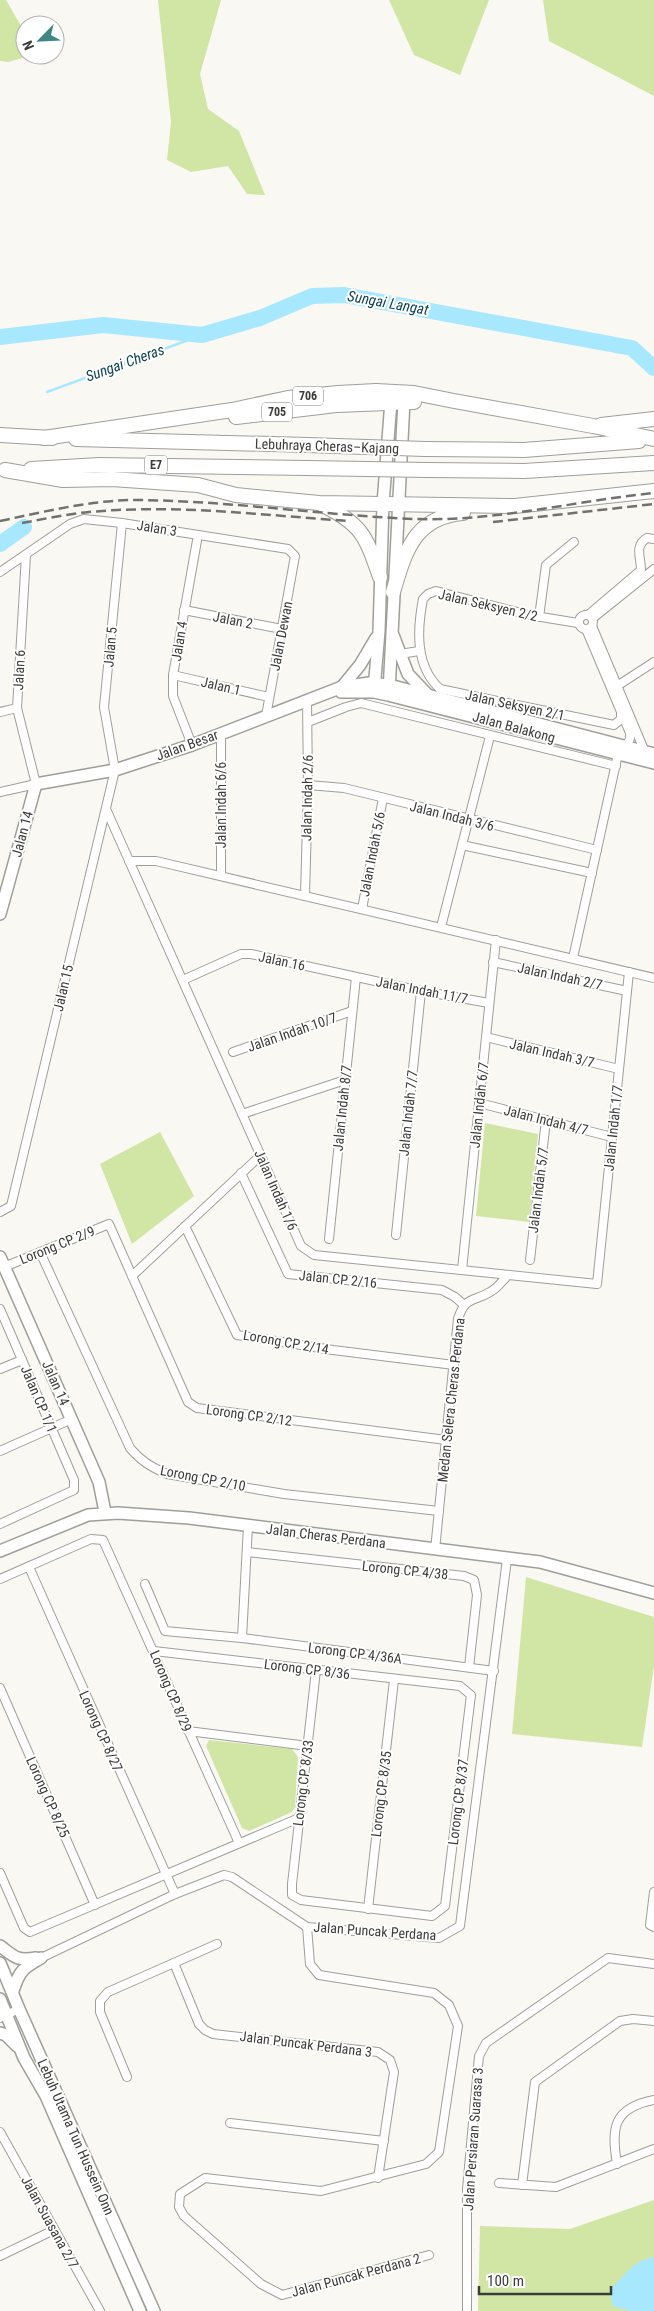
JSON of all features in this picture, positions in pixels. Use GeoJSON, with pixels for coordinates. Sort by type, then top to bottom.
{"type":"FeatureCollection","features":[{"type":"Feature","properties":{"kind":"highway","name":"706"},"geometry":{"type":"LineString","coordinates":[[163,421],[232,410],[288,398],[356,392],[414,392],[454,401]]}},
{"type":"Feature","properties":{"kind":"highway"},"geometry":{"type":"LineString","coordinates":[[398,401],[431,404],[454,401],[593,426],[654,440]]}},
{"type":"Feature","properties":{"kind":"highway","name":"705"},"geometry":{"type":"LineString","coordinates":[[163,421],[250,416],[336,404],[398,401]]}},
{"type":"Feature","properties":{"kind":"highway"},"geometry":{"type":"LineString","coordinates":[[593,426],[654,419]]}},
{"type":"Feature","properties":{"kind":"highway"},"geometry":{"type":"LineString","coordinates":[[44,438],[163,421]]}},
{"type":"Feature","properties":{"kind":"highway","name":"Lebuhraya Cheras–Kajang"},"geometry":{"type":"LineString","coordinates":[[0,435],[44,438],[426,449],[524,450],[654,440]]}},
{"type":"Feature","properties":{"kind":"highway","name":"Lebuhraya Cheras–Kajang"},"geometry":{"type":"LineString","coordinates":[[2,471],[99,465],[524,471],[654,463]]}},
{"type":"Feature","properties":{"kind":"highway"},"geometry":{"type":"LineString","coordinates":[[574,469],[612,474],[654,472]]}},
{"type":"Feature","properties":{"kind":"highway"},"geometry":{"type":"LineString","coordinates":[[2,471],[63,480],[112,479],[198,485],[236,495],[319,503],[515,506],[654,491]]}},
{"type":"Feature","properties":{"kind":"highway"},"geometry":{"type":"LineString","coordinates":[[319,503],[356,525],[364,537],[380,578]]}},
{"type":"Feature","properties":{"kind":"highway"},"geometry":{"type":"LineString","coordinates":[[393,592],[404,556],[416,534],[429,524],[447,514],[492,512],[515,506]]}},
{"type":"Feature","properties":{"kind":"street"},"geometry":{"type":"LineString","coordinates":[[398,401],[399,505],[389,690],[374,687],[379,631],[383,504],[398,401]]}},
{"type":"Feature","properties":{"kind":"street","name":"Jalan 3"},"geometry":{"type":"LineString","coordinates":[[0,572],[76,521],[98,519],[288,549],[295,556]]}},
{"type":"Feature","properties":{"kind":"street","name":"Jalan 5"},"geometry":{"type":"LineString","coordinates":[[115,770],[104,708],[122,522]]}},
{"type":"Feature","properties":{"kind":"street","name":"Jalan 4"},"geometry":{"type":"LineString","coordinates":[[192,745],[173,696],[173,675],[198,535]]}},
{"type":"Feature","properties":{"kind":"street"},"geometry":{"type":"LineString","coordinates":[[590,622],[641,570],[638,547],[646,538],[654,539]]}},
{"type":"Feature","properties":{"kind":"street"},"geometry":{"type":"LineString","coordinates":[[539,617],[546,565],[574,542]]}},
{"type":"Feature","properties":{"kind":"street","name":"Jalan 6"},"geometry":{"type":"LineString","coordinates":[[26,555],[17,708],[36,784]]}},
{"type":"Feature","properties":{"kind":"street","name":"Jalan Dewan"},"geometry":{"type":"LineString","coordinates":[[266,716],[295,556]]}},
{"type":"Feature","properties":{"kind":"street"},"geometry":{"type":"LineString","coordinates":[[650,753],[590,622],[581,616],[578,622],[581,627],[590,622],[654,569]]}},
{"type":"Feature","properties":{"kind":"street","name":"Jalan Seksyen 2/2"},"geometry":{"type":"LineString","coordinates":[[418,651],[423,599],[436,591],[539,617],[578,622]]}},
{"type":"Feature","properties":{"kind":"street","name":"Jalan 2"},"geometry":{"type":"LineString","coordinates":[[184,610],[282,629]]}},
{"type":"Feature","properties":{"kind":"street"},"geometry":{"type":"LineString","coordinates":[[573,958],[618,755],[631,738],[590,622]]}},
{"type":"Feature","properties":{"kind":"street"},"geometry":{"type":"LineString","coordinates":[[391,629],[408,674],[431,697]]}},
{"type":"Feature","properties":{"kind":"street"},"geometry":{"type":"LineString","coordinates":[[338,689],[372,646],[379,631]]}},
{"type":"Feature","properties":{"kind":"street"},"geometry":{"type":"LineString","coordinates":[[400,654],[418,651]]}},
{"type":"Feature","properties":{"kind":"street","name":"Jalan Seksyen 2/1"},"geometry":{"type":"LineString","coordinates":[[418,651],[432,682],[440,689],[614,725],[621,719],[621,709]]}},
{"type":"Feature","properties":{"kind":"street"},"geometry":{"type":"LineString","coordinates":[[618,686],[654,662]]}},
{"type":"Feature","properties":{"kind":"street","name":"Jalan 1"},"geometry":{"type":"LineString","coordinates":[[173,675],[269,697]]}},
{"type":"Feature","properties":{"kind":"street","name":"Jalan Besar"},"geometry":{"type":"LineString","coordinates":[[36,784],[115,770],[192,745],[338,689],[374,687]]}},
{"type":"Feature","properties":{"kind":"street","name":"Jalan Balakong"},"geometry":{"type":"LineString","coordinates":[[389,690],[431,697],[618,755],[650,753]]}},
{"type":"Feature","properties":{"kind":"street","name":"Jalan Balakong"},"geometry":{"type":"LineString","coordinates":[[389,690],[618,755],[654,763]]}},
{"type":"Feature","properties":{"kind":"street","name":"Jalan Indah 2/6"},"geometry":{"type":"LineString","coordinates":[[305,896],[308,785],[307,701]]}},
{"type":"Feature","properties":{"kind":"street"},"geometry":{"type":"LineString","coordinates":[[308,722],[346,707],[361,704],[490,736],[618,755]]}},
{"type":"Feature","properties":{"kind":"street"},"geometry":{"type":"LineString","coordinates":[[0,712],[17,708]]}},
{"type":"Feature","properties":{"kind":"street","name":"Jalan Indah 6/6"},"geometry":{"type":"LineString","coordinates":[[221,733],[221,876]]}},
{"type":"Feature","properties":{"kind":"street"},"geometry":{"type":"LineString","coordinates":[[441,927],[490,736]]}},
{"type":"Feature","properties":{"kind":"street","name":"Jalan 15"},"geometry":{"type":"LineString","coordinates":[[0,1212],[11,1206],[115,770]]}},
{"type":"Feature","properties":{"kind":"street"},"geometry":{"type":"LineString","coordinates":[[0,792],[36,784]]}},
{"type":"Feature","properties":{"kind":"street","name":"Jalan 14"},"geometry":{"type":"LineString","coordinates":[[0,914],[36,784]]}},
{"type":"Feature","properties":{"kind":"street","name":"Jalan Indah 3/6"},"geometry":{"type":"LineString","coordinates":[[308,785],[336,786],[467,820],[597,850]]}},
{"type":"Feature","properties":{"kind":"street","name":"Jalan Indah 5/6"},"geometry":{"type":"LineString","coordinates":[[362,909],[383,798]]}},
{"type":"Feature","properties":{"kind":"street","name":"Jalan Indah 1/6"},"geometry":{"type":"LineString","coordinates":[[106,809],[301,1246],[314,1255],[597,1284]]}},
{"type":"Feature","properties":{"kind":"street","name":"Jalan Indah 3/6"},"geometry":{"type":"LineString","coordinates":[[462,845],[592,873]]}},
{"type":"Feature","properties":{"kind":"street"},"geometry":{"type":"LineString","coordinates":[[129,861],[156,861],[654,978]]}},
{"type":"Feature","properties":{"kind":"street","name":"Jalan Indah 6/7"},"geometry":{"type":"LineString","coordinates":[[462,1270],[496,940]]}},
{"type":"Feature","properties":{"kind":"street","name":"Jalan 16"},"geometry":{"type":"LineString","coordinates":[[183,980],[241,954],[251,954],[356,977]]}},
{"type":"Feature","properties":{"kind":"street","name":"Jalan Indah 2/7"},"geometry":{"type":"LineString","coordinates":[[494,962],[627,991]]}},
{"type":"Feature","properties":{"kind":"street","name":"Jalan Indah 1/7"},"geometry":{"type":"LineString","coordinates":[[597,1284],[629,972]]}},
{"type":"Feature","properties":{"kind":"street","name":"Jalan Indah 11/7"},"geometry":{"type":"LineString","coordinates":[[356,977],[421,991],[489,1002]]}},
{"type":"Feature","properties":{"kind":"street","name":"Jalan Indah 8/7"},"geometry":{"type":"LineString","coordinates":[[329,1239],[356,977]]}},
{"type":"Feature","properties":{"kind":"street","name":"Jalan Indah 7/7"},"geometry":{"type":"LineString","coordinates":[[396,1236],[421,991]]}},
{"type":"Feature","properties":{"kind":"street","name":"Jalan Indah 10/7"},"geometry":{"type":"LineString","coordinates":[[233,1052],[352,1011]]}},
{"type":"Feature","properties":{"kind":"street","name":"Jalan Indah 3/7"},"geometry":{"type":"LineString","coordinates":[[486,1037],[619,1069]]}},
{"type":"Feature","properties":{"kind":"street"},"geometry":{"type":"LineString","coordinates":[[242,1114],[345,1080]]}},
{"type":"Feature","properties":{"kind":"street","name":"Jalan Indah 4/7"},"geometry":{"type":"LineString","coordinates":[[479,1103],[612,1137]]}},
{"type":"Feature","properties":{"kind":"street","name":"Jalan Indah 5/7"},"geometry":{"type":"LineString","coordinates":[[530,1260],[546,1120]]}},
{"type":"Feature","properties":{"kind":"street"},"geometry":{"type":"LineString","coordinates":[[132,1276],[260,1156]]}},
{"type":"Feature","properties":{"kind":"street","name":"Jalan CP 2/16"},"geometry":{"type":"LineString","coordinates":[[241,1173],[288,1274],[442,1290],[455,1297],[464,1305]]}},
{"type":"Feature","properties":{"kind":"street","name":"Lorong CP 2/9"},"geometry":{"type":"LineString","coordinates":[[2,1262],[40,1252],[109,1224]]}},
{"type":"Feature","properties":{"kind":"street","name":"Lorong CP 2/12"},"geometry":{"type":"LineString","coordinates":[[109,1224],[188,1402],[197,1408],[446,1440]]}},
{"type":"Feature","properties":{"kind":"street","name":"Lorong CP 2/14"},"geometry":{"type":"LineString","coordinates":[[185,1226],[237,1335],[334,1350],[454,1365]]}},
{"type":"Feature","properties":{"kind":"street","name":"Lorong CP 2/10"},"geometry":{"type":"LineString","coordinates":[[40,1252],[130,1448],[150,1467],[167,1474],[284,1494],[439,1511]]}},
{"type":"Feature","properties":{"kind":"street","name":"Jalan 14"},"geometry":{"type":"LineString","coordinates":[[2,1262],[99,1482],[105,1512]]}},
{"type":"Feature","properties":{"kind":"street","name":"Medan Selera Cheras Perdana"},"geometry":{"type":"LineString","coordinates":[[435,1550],[458,1319],[464,1305],[471,1299],[493,1291],[508,1275]]}},
{"type":"Feature","properties":{"kind":"street","name":"Jalan CP 1/1"},"geometry":{"type":"LineString","coordinates":[[0,1309],[74,1480],[74,1490],[0,1524]]}},
{"type":"Feature","properties":{"kind":"street"},"geometry":{"type":"LineString","coordinates":[[0,1369],[22,1360]]}},
{"type":"Feature","properties":{"kind":"street"},"geometry":{"type":"LineString","coordinates":[[0,1451],[72,1419]]}},
{"type":"Feature","properties":{"kind":"street","name":"Jalan Cheras Perdana"},"geometry":{"type":"LineString","coordinates":[[0,1551],[71,1521],[105,1512],[189,1518],[540,1562],[654,1593]]}},
{"type":"Feature","properties":{"kind":"street"},"geometry":{"type":"LineString","coordinates":[[242,1638],[248,1526]]}},
{"type":"Feature","properties":{"kind":"street","name":"Lorong CP 8/29"},"geometry":{"type":"LineString","coordinates":[[29,1566],[91,1539],[103,1540],[238,1843]]}},
{"type":"Feature","properties":{"kind":"street","name":"Lorong CP 4/38"},"geometry":{"type":"LineString","coordinates":[[247,1552],[464,1576],[474,1580],[477,1595],[469,1667]]}},
{"type":"Feature","properties":{"kind":"street","name":"Jalan Puncak Perdana"},"geometry":{"type":"LineString","coordinates":[[41,1958],[175,1894],[224,1875],[232,1877],[307,1927],[439,1938],[460,1926],[507,1559]]}},
{"type":"Feature","properties":{"kind":"street"},"geometry":{"type":"LineString","coordinates":[[0,1579],[29,1566]]}},
{"type":"Feature","properties":{"kind":"street","name":"Lorong CP 8/27"},"geometry":{"type":"LineString","coordinates":[[29,1566],[175,1894]]}},
{"type":"Feature","properties":{"kind":"street","name":"Lorong CP 4/36A"},"geometry":{"type":"LineString","coordinates":[[145,1584],[164,1631],[242,1638],[494,1670]]}},
{"type":"Feature","properties":{"kind":"street","name":"Lorong CP 8/36"},"geometry":{"type":"LineString","coordinates":[[154,1651],[394,1680],[460,1686]]}},
{"type":"Feature","properties":{"kind":"street","name":"Lorong CP 8/33"},"geometry":{"type":"LineString","coordinates":[[316,1670],[292,1895],[301,1900],[368,1909]]}},
{"type":"Feature","properties":{"kind":"street","name":"Lorong CP 8/35"},"geometry":{"type":"LineString","coordinates":[[368,1909],[394,1680]]}},
{"type":"Feature","properties":{"kind":"street","name":"Lorong CP 8/37"},"geometry":{"type":"LineString","coordinates":[[368,1909],[432,1916],[445,1906],[471,1695],[460,1686]]}},
{"type":"Feature","properties":{"kind":"street","name":"Lorong CP 8/25"},"geometry":{"type":"LineString","coordinates":[[0,1688],[95,1905]]}},
{"type":"Feature","properties":{"kind":"street"},"geometry":{"type":"LineString","coordinates":[[188,1731],[308,1746]]}},
{"type":"Feature","properties":{"kind":"street"},"geometry":{"type":"LineString","coordinates":[[0,1873],[24,1928],[30,1932],[299,1818]]}},
{"type":"Feature","properties":{"kind":"street"},"geometry":{"type":"LineString","coordinates":[[652,1926],[654,1892]]}},
{"type":"Feature","properties":{"kind":"street"},"geometry":{"type":"LineString","coordinates":[[307,1927],[310,1964],[319,1975],[434,1993],[449,2005],[458,2026],[439,2152],[426,2164],[378,2178]]}},
{"type":"Feature","properties":{"kind":"street"},"geometry":{"type":"LineString","coordinates":[[127,2077],[100,2012],[100,2001],[108,1992],[217,1944]]}},
{"type":"Feature","properties":{"kind":"street"},"geometry":{"type":"LineString","coordinates":[[0,1946],[15,1958],[24,1960],[41,1958]]}},
{"type":"Feature","properties":{"kind":"street"},"geometry":{"type":"LineString","coordinates":[[13,1991],[18,1975],[24,1968],[41,1958]]}},
{"type":"Feature","properties":{"kind":"street","name":"Jalan Persiaran Suarasa 3"},"geometry":{"type":"LineString","coordinates":[[467,2311],[467,2188],[479,2056],[486,2043],[608,1958],[654,1964]]}},
{"type":"Feature","properties":{"kind":"street","name":"Lebuh Utama Tun Hussein Onn"},"geometry":{"type":"LineString","coordinates":[[0,1963],[154,2311]]}},
{"type":"Feature","properties":{"kind":"street","name":"Jalan Puncak Perdana 3"},"geometry":{"type":"LineString","coordinates":[[174,1963],[199,2024],[213,2034],[378,2052],[390,2060],[394,2072],[378,2178]]}},
{"type":"Feature","properties":{"kind":"street","name":"Lebuh Utama Tun Hussein Onn"},"geometry":{"type":"LineString","coordinates":[[0,1999],[3,2016],[46,2096],[140,2311]]}},
{"type":"Feature","properties":{"kind":"street"},"geometry":{"type":"LineString","coordinates":[[3,2016],[19,2009]]}},
{"type":"Feature","properties":{"kind":"street"},"geometry":{"type":"LineString","coordinates":[[522,2185],[535,2082],[620,2021],[633,2019],[654,2021]]}},
{"type":"Feature","properties":{"kind":"street"},"geometry":{"type":"LineString","coordinates":[[0,2033],[6,2035],[22,2051]]}},
{"type":"Feature","properties":{"kind":"street"},"geometry":{"type":"LineString","coordinates":[[617,2164],[613,2134],[618,2121],[628,2110],[640,2103],[654,2100]]}},
{"type":"Feature","properties":{"kind":"street"},"geometry":{"type":"LineString","coordinates":[[230,2123],[384,2141]]}},
{"type":"Feature","properties":{"kind":"street","name":"Jalan Suasana 2/7"},"geometry":{"type":"LineString","coordinates":[[0,2132],[100,2311]]}},
{"type":"Feature","properties":{"kind":"street"},"geometry":{"type":"LineString","coordinates":[[499,2183],[556,2187],[654,2149]]}},
{"type":"Feature","properties":{"kind":"street","name":"Jalan Puncak Perdana 2"},"geometry":{"type":"LineString","coordinates":[[378,2178],[321,2191],[205,2178],[180,2194],[179,2207],[184,2216],[261,2284],[282,2295],[429,2255]]}},
{"type":"Feature","properties":{"kind":"street"},"geometry":{"type":"LineString","coordinates":[[0,2256],[54,2230]]}},
{"type":"Feature","properties":{"kind":"green space"},"geometry":{"type":"Polygon","coordinates":[[[0,0],[6,0],[15,16],[15,60],[0,61],[0,0]]]}},
{"type":"Feature","properties":{"kind":"green space"},"geometry":{"type":"Polygon","coordinates":[[[158,0],[221,0],[200,74],[208,109],[239,131],[265,195],[247,194],[228,166],[191,172],[167,160],[171,122],[158,0]]]}},
{"type":"Feature","properties":{"kind":"green space"},"geometry":{"type":"Polygon","coordinates":[[[389,0],[489,0],[460,75],[414,55],[389,0]]]}},
{"type":"Feature","properties":{"kind":"green space"},"geometry":{"type":"Polygon","coordinates":[[[543,0],[654,0],[654,96],[549,41],[543,0]]]}},
{"type":"Feature","properties":{"kind":"green space"},"geometry":{"type":"Polygon","coordinates":[[[485,1123],[538,1134],[529,1222],[476,1216],[485,1123]]]}},
{"type":"Feature","properties":{"kind":"green space"},"geometry":{"type":"Polygon","coordinates":[[[160,1132],[194,1196],[132,1244],[100,1164],[160,1132]]]}},
{"type":"Feature","properties":{"kind":"green space"},"geometry":{"type":"Polygon","coordinates":[[[526,1577],[654,1617],[654,1666],[642,1747],[512,1734],[526,1577]]]}},
{"type":"Feature","properties":{"kind":"green space"},"geometry":{"type":"Polygon","coordinates":[[[209,1740],[292,1749],[298,1757],[295,1807],[292,1812],[249,1831],[242,1828],[206,1746],[209,1740]]]}},
{"type":"Feature","properties":{"kind":"green space"},"geometry":{"type":"Polygon","coordinates":[[[654,2200],[654,2311],[478,2311],[480,2226],[570,2229],[654,2200]]]}},
{"type":"Feature","properties":{"kind":"water"},"geometry":{"type":"Polygon","coordinates":[[[654,2257],[654,2311],[630,2311],[613,2306],[609,2290],[634,2266],[654,2257]]]}},
{"type":"Feature","properties":{"kind":"waterway","name":"Sungai Langat"},"geometry":{"type":"LineString","coordinates":[[0,337],[103,325],[202,335],[260,318],[312,296],[344,295],[632,348],[654,368]]}},
{"type":"Feature","properties":{"kind":"waterway","name":"Sungai Cheras"},"geometry":{"type":"LineString","coordinates":[[47,392],[202,335]]}},
{"type":"Feature","properties":{"kind":"waterway","name":"Sungai Cheras"},"geometry":{"type":"LineString","coordinates":[[0,544],[24,527]]}},
{"type":"Feature","properties":{"kind":"railway"},"geometry":{"type":"LineString","coordinates":[[0,521],[82,505],[131,500],[202,502],[378,517],[444,519],[504,514],[654,493]]}},
{"type":"Feature","properties":{"kind":"railway"},"geometry":{"type":"LineString","coordinates":[[493,522],[654,504]]}},
{"type":"Feature","properties":{"kind":"railway"},"geometry":{"type":"LineString","coordinates":[[22,523],[89,512],[154,509],[218,511],[348,521]]}}]}
